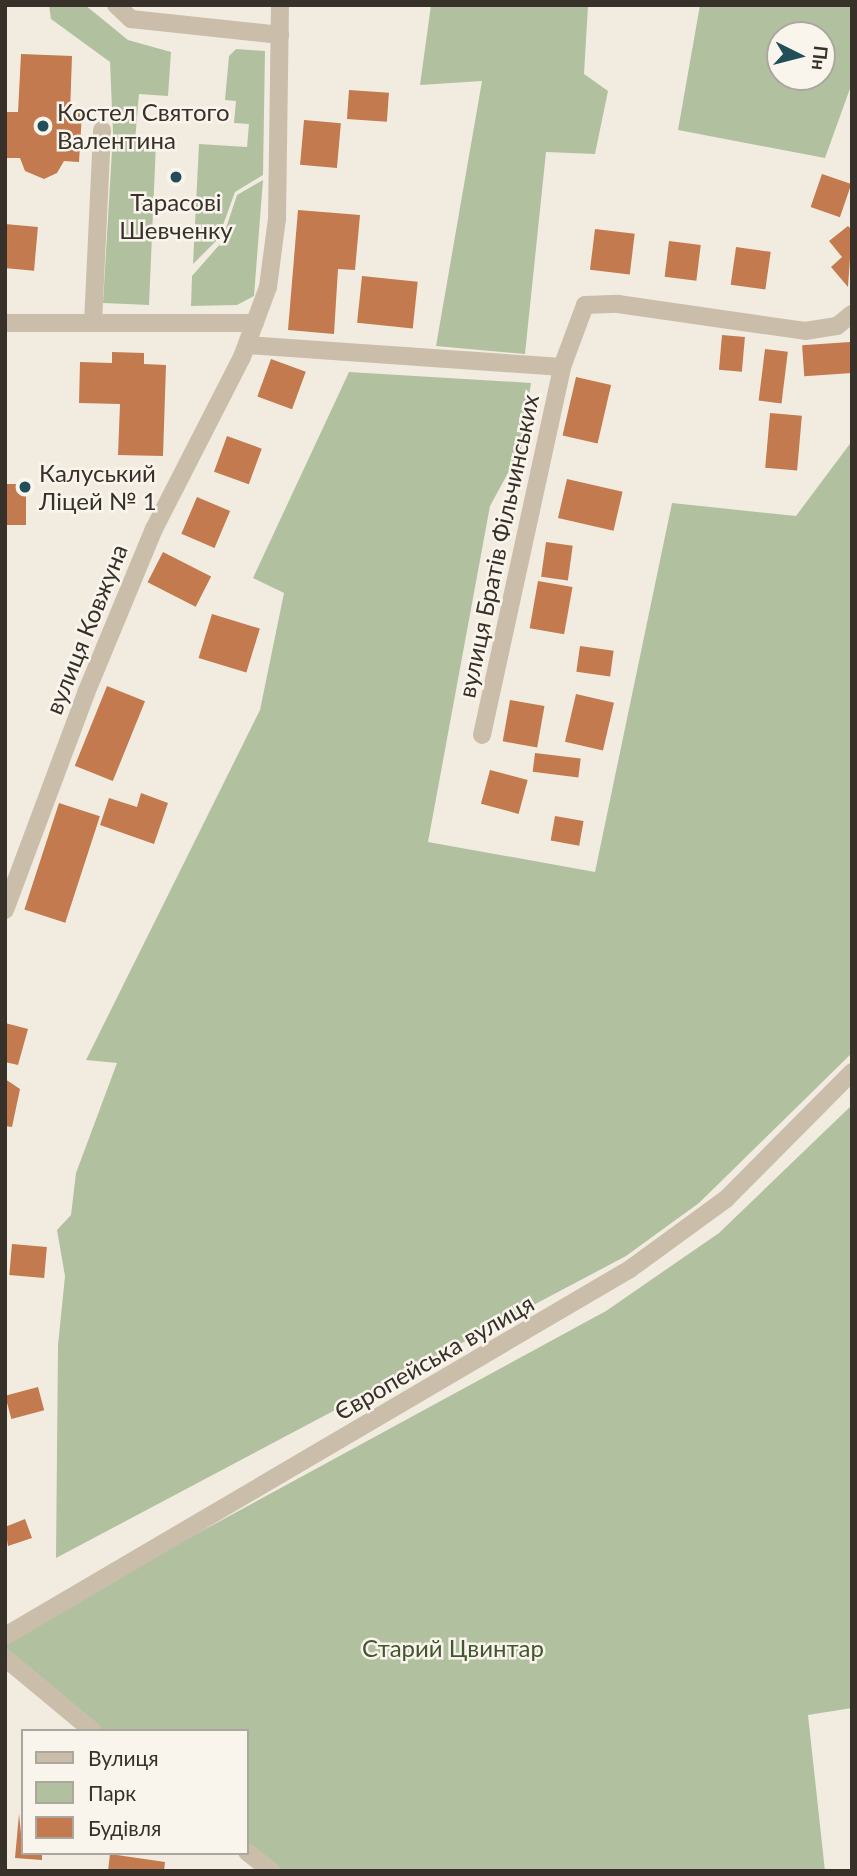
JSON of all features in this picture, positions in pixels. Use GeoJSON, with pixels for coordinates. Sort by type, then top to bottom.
{"type":"FeatureCollection","features":[{"type":"Feature","properties":{"kind":"street"},"geometry":{"type":"LineString","coordinates":[[116,5],[131,19],[280,35]]}},
{"type":"Feature","properties":{"kind":"street","name":"вулиця Ковжуна"},"geometry":{"type":"LineString","coordinates":[[5,910],[86,692],[154,529],[247,345],[268,287],[277,219],[280,5]]}},
{"type":"Feature","properties":{"kind":"street"},"geometry":{"type":"LineString","coordinates":[[93,323],[102,131]]}},
{"type":"Feature","properties":{"kind":"street","name":"вулиця Братів Фільчинських"},"geometry":{"type":"LineString","coordinates":[[482,735],[562,367],[585,305],[618,304],[805,331],[837,326],[852,314]]}},
{"type":"Feature","properties":{"kind":"street"},"geometry":{"type":"LineString","coordinates":[[5,324],[255,323]]}},
{"type":"Feature","properties":{"kind":"street","name":"вулиця Братів Фільчинських"},"geometry":{"type":"LineString","coordinates":[[247,345],[562,367]]}},
{"type":"Feature","properties":{"kind":"street","name":"Європейська вулиця"},"geometry":{"type":"LineString","coordinates":[[5,1636],[51,1604],[538,1327],[639,1263],[726,1199],[852,1072]]}},
{"type":"Feature","properties":{"kind":"street"},"geometry":{"type":"LineString","coordinates":[[5,1658],[91,1729]]}},
{"type":"Feature","properties":{"kind":"street"},"geometry":{"type":"LineString","coordinates":[[248,1853],[271,1871]]}},
{"type":"Feature","properties":{"kind":"green space"},"geometry":{"type":"Polygon","coordinates":[[[49,5],[85,5],[128,40],[171,52],[168,96],[139,94],[135,141],[156,143],[149,305],[103,303],[113,133],[110,62],[51,19],[49,5]]]}},
{"type":"Feature","properties":{"kind":"green space"},"geometry":{"type":"Polygon","coordinates":[[[431,5],[588,6],[584,74],[608,91],[595,154],[546,152],[525,354],[436,346],[482,81],[420,85],[431,5]]]}},
{"type":"Feature","properties":{"kind":"green space"},"geometry":{"type":"Polygon","coordinates":[[[700,5],[852,5],[852,83],[825,158],[678,130],[700,5]]]}},
{"type":"Feature","properties":{"kind":"green space"},"geometry":{"type":"Polygon","coordinates":[[[236,49],[265,51],[263,175],[235,192],[218,239],[193,264],[199,144],[247,147],[249,124],[234,123],[236,101],[225,100],[229,56],[236,49]]]}},
{"type":"Feature","properties":{"kind":"green space"},"geometry":{"type":"Polygon","coordinates":[[[263,180],[254,296],[237,305],[191,306],[192,276],[221,243],[237,195],[263,180]]]}},
{"type":"Feature","properties":{"kind":"green space"},"geometry":{"type":"Polygon","coordinates":[[[349,372],[531,383],[521,449],[490,506],[428,842],[595,872],[672,503],[796,516],[852,441],[852,1053],[699,1203],[626,1256],[56,1558],[58,1345],[65,1276],[57,1230],[71,1215],[76,1173],[117,1063],[86,1060],[260,710],[284,593],[253,578],[349,372]]]}},
{"type":"Feature","properties":{"kind":"green space","name":"Старий Цвинтар"},"geometry":{"type":"Polygon","coordinates":[[[852,1105],[852,1708],[808,1715],[825,1871],[273,1871],[248,1851],[248,1729],[94,1729],[5,1658],[5,1638],[606,1311],[719,1233],[852,1105]]]}},
{"type":"Feature","properties":{"kind":"building","name":"Костел Святого Валентина"},"geometry":{"type":"Polygon","coordinates":[[[21,54],[72,56],[70,113],[82,113],[79,162],[64,161],[57,173],[44,179],[25,171],[20,158],[5,158],[7,112],[18,112],[21,54]]]}},
{"type":"Feature","properties":{"kind":"building"},"geometry":{"type":"Polygon","coordinates":[[[349,90],[389,93],[387,122],[347,119],[349,90]]]}},
{"type":"Feature","properties":{"kind":"building"},"geometry":{"type":"Polygon","coordinates":[[[304,120],[341,123],[337,168],[300,165],[304,120]]]}},
{"type":"Feature","properties":{"kind":"building"},"geometry":{"type":"Polygon","coordinates":[[[822,174],[851,184],[840,217],[811,207],[822,174]]]}},
{"type":"Feature","properties":{"kind":"building"},"geometry":{"type":"Polygon","coordinates":[[[298,210],[360,215],[355,270],[338,269],[334,334],[288,330],[298,210]]]}},
{"type":"Feature","properties":{"kind":"building"},"geometry":{"type":"Polygon","coordinates":[[[5,224],[38,227],[34,271],[5,268],[5,224]]]}},
{"type":"Feature","properties":{"kind":"building"},"geometry":{"type":"Polygon","coordinates":[[[848,226],[852,230],[848,287],[831,267],[842,257],[829,241],[848,226]]]}},
{"type":"Feature","properties":{"kind":"building"},"geometry":{"type":"Polygon","coordinates":[[[595,229],[635,234],[630,275],[590,270],[595,229]]]}},
{"type":"Feature","properties":{"kind":"building"},"geometry":{"type":"Polygon","coordinates":[[[669,241],[701,245],[696,281],[665,277],[669,241]]]}},
{"type":"Feature","properties":{"kind":"building"},"geometry":{"type":"Polygon","coordinates":[[[736,247],[771,252],[765,290],[731,285],[736,247]]]}},
{"type":"Feature","properties":{"kind":"building"},"geometry":{"type":"Polygon","coordinates":[[[362,276],[418,282],[413,329],[357,323],[362,276]]]}},
{"type":"Feature","properties":{"kind":"building"},"geometry":{"type":"Polygon","coordinates":[[[722,335],[745,337],[742,372],[719,370],[722,335]]]}},
{"type":"Feature","properties":{"kind":"building"},"geometry":{"type":"Polygon","coordinates":[[[850,342],[852,373],[804,376],[802,345],[850,342]]]}},
{"type":"Feature","properties":{"kind":"building"},"geometry":{"type":"Polygon","coordinates":[[[765,349],[788,352],[781,403],[759,401],[765,349]]]}},
{"type":"Feature","properties":{"kind":"building"},"geometry":{"type":"Polygon","coordinates":[[[112,352],[144,353],[144,364],[166,365],[163,456],[118,455],[120,404],[79,403],[80,362],[112,363],[112,352]]]}},
{"type":"Feature","properties":{"kind":"building"},"geometry":{"type":"Polygon","coordinates":[[[271,359],[306,372],[292,409],[257,397],[271,359]]]}},
{"type":"Feature","properties":{"kind":"building"},"geometry":{"type":"Polygon","coordinates":[[[576,377],[611,385],[598,444],[563,435],[576,377]]]}},
{"type":"Feature","properties":{"kind":"building"},"geometry":{"type":"Polygon","coordinates":[[[770,413],[802,416],[797,471],[765,468],[770,413]]]}},
{"type":"Feature","properties":{"kind":"building"},"geometry":{"type":"Polygon","coordinates":[[[227,436],[262,449],[249,484],[214,472],[227,436]]]}},
{"type":"Feature","properties":{"kind":"building"},"geometry":{"type":"Polygon","coordinates":[[[567,479],[623,492],[614,531],[558,518],[567,479]]]}},
{"type":"Feature","properties":{"kind":"building"},"geometry":{"type":"Polygon","coordinates":[[[5,484],[26,484],[26,525],[5,525],[5,484]]]}},
{"type":"Feature","properties":{"kind":"building"},"geometry":{"type":"Polygon","coordinates":[[[197,497],[230,511],[215,548],[181,534],[197,497]]]}},
{"type":"Feature","properties":{"kind":"building"},"geometry":{"type":"Polygon","coordinates":[[[546,542],[573,546],[568,580],[541,577],[546,542]]]}},
{"type":"Feature","properties":{"kind":"building"},"geometry":{"type":"Polygon","coordinates":[[[163,552],[211,577],[196,607],[148,582],[163,552]]]}},
{"type":"Feature","properties":{"kind":"building"},"geometry":{"type":"Polygon","coordinates":[[[538,581],[572,587],[564,634],[530,628],[538,581]]]}},
{"type":"Feature","properties":{"kind":"building"},"geometry":{"type":"Polygon","coordinates":[[[212,614],[260,629],[246,673],[199,658],[212,614]]]}},
{"type":"Feature","properties":{"kind":"building"},"geometry":{"type":"Polygon","coordinates":[[[580,646],[614,651],[610,676],[576,672],[580,646]]]}},
{"type":"Feature","properties":{"kind":"building"},"geometry":{"type":"Polygon","coordinates":[[[107,686],[145,701],[113,781],[75,766],[107,686]]]}},
{"type":"Feature","properties":{"kind":"building"},"geometry":{"type":"Polygon","coordinates":[[[576,694],[614,703],[603,751],[565,742],[576,694]]]}},
{"type":"Feature","properties":{"kind":"building"},"geometry":{"type":"Polygon","coordinates":[[[510,700],[544,706],[537,747],[503,741],[510,700]]]}},
{"type":"Feature","properties":{"kind":"building"},"geometry":{"type":"Polygon","coordinates":[[[535,753],[581,759],[578,777],[533,772],[535,753]]]}},
{"type":"Feature","properties":{"kind":"building"},"geometry":{"type":"Polygon","coordinates":[[[490,770],[528,780],[519,814],[481,804],[490,770]]]}},
{"type":"Feature","properties":{"kind":"building"},"geometry":{"type":"Polygon","coordinates":[[[141,793],[168,803],[154,844],[100,825],[109,798],[137,807],[141,793]]]}},
{"type":"Feature","properties":{"kind":"building"},"geometry":{"type":"Polygon","coordinates":[[[59,803],[100,816],[65,923],[24,910],[59,803]]]}},
{"type":"Feature","properties":{"kind":"building"},"geometry":{"type":"Polygon","coordinates":[[[555,816],[584,821],[579,846],[551,841],[555,816]]]}},
{"type":"Feature","properties":{"kind":"building"},"geometry":{"type":"Polygon","coordinates":[[[5,1023],[28,1029],[18,1065],[5,1062],[5,1023]]]}},
{"type":"Feature","properties":{"kind":"building"},"geometry":{"type":"Polygon","coordinates":[[[5,1079],[20,1089],[12,1127],[5,1126],[5,1079]]]}},
{"type":"Feature","properties":{"kind":"building"},"geometry":{"type":"Polygon","coordinates":[[[12,1244],[47,1247],[44,1278],[9,1275],[12,1244]]]}},
{"type":"Feature","properties":{"kind":"building"},"geometry":{"type":"Polygon","coordinates":[[[38,1387],[44,1410],[11,1419],[5,1396],[38,1387]]]}},
{"type":"Feature","properties":{"kind":"building"},"geometry":{"type":"Polygon","coordinates":[[[25,1519],[32,1538],[8,1546],[5,1527],[25,1519]]]}},
{"type":"Feature","properties":{"kind":"building"},"geometry":{"type":"Polygon","coordinates":[[[19,1814],[21,1855],[42,1855],[42,1860],[15,1858],[19,1814]]]}},
{"type":"Feature","properties":{"kind":"building"},"geometry":{"type":"Polygon","coordinates":[[[110,1855],[165,1862],[164,1871],[108,1871],[110,1855]]]}},
{"type":"Feature","properties":{"kind":"place","name":"Костел Святого Валентина"},"geometry":{"type":"Point","coordinates":[43,126]}},
{"type":"Feature","properties":{"kind":"place","name":"Тарасові Шевченку"},"geometry":{"type":"Point","coordinates":[176,177]}},
{"type":"Feature","properties":{"kind":"place","name":"Калуський Ліцей № 1"},"geometry":{"type":"Point","coordinates":[25,487]}}]}
